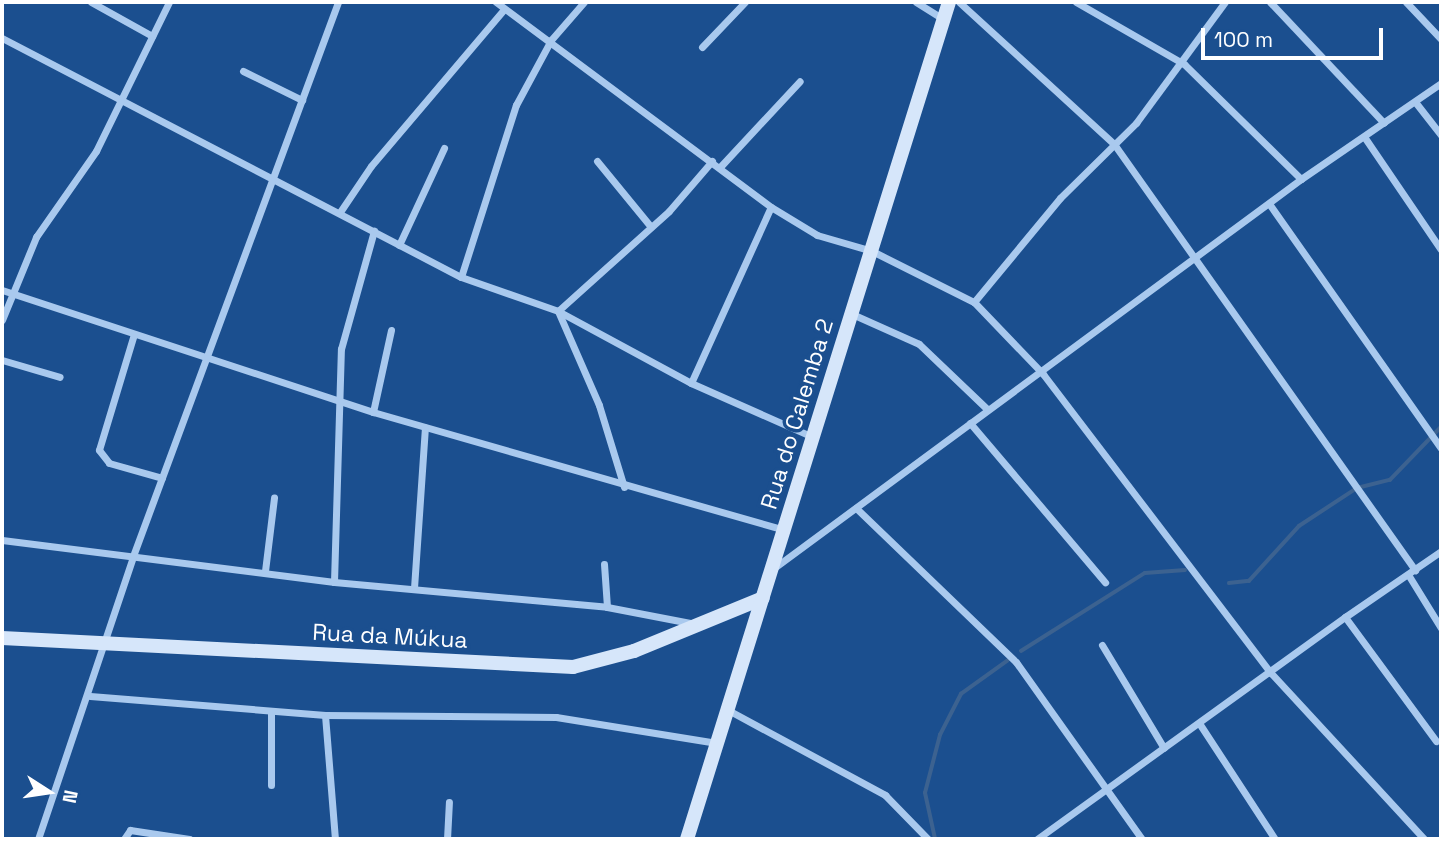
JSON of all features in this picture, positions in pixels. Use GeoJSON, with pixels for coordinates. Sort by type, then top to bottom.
{"type":"FeatureCollection","features":[{"type":"Feature","properties":{"kind":"main road","name":"Rua do Calemba 2"},"geometry":{"type":"LineString","coordinates":[[687,839],[949,2]]}},
{"type":"Feature","properties":{"kind":"main road","name":"Rua da Múkua"},"geometry":{"type":"LineString","coordinates":[[2,638],[573,667],[701,626],[763,598]]}},
{"type":"Feature","properties":{"kind":"street"},"geometry":{"type":"LineString","coordinates":[[91,2],[152,36]]}},
{"type":"Feature","properties":{"kind":"street"},"geometry":{"type":"LineString","coordinates":[[2,320],[36,237],[122,103],[169,2]]}},
{"type":"Feature","properties":{"kind":"street"},"geometry":{"type":"LineString","coordinates":[[38,839],[108,645],[133,556],[338,2]]}},
{"type":"Feature","properties":{"kind":"street"},"geometry":{"type":"LineString","coordinates":[[496,2],[551,40],[771,207],[817,235],[872,251],[974,302],[1043,374],[1271,673],[1424,839]]}},
{"type":"Feature","properties":{"kind":"street"},"geometry":{"type":"LineString","coordinates":[[461,277],[516,105],[551,40],[584,2]]}},
{"type":"Feature","properties":{"kind":"street"},"geometry":{"type":"LineString","coordinates":[[702,47],[745,2]]}},
{"type":"Feature","properties":{"kind":"street"},"geometry":{"type":"LineString","coordinates":[[916,2],[943,19]]}},
{"type":"Feature","properties":{"kind":"street"},"geometry":{"type":"LineString","coordinates":[[959,2],[1114,144],[1199,259],[1415,570]]}},
{"type":"Feature","properties":{"kind":"street"},"geometry":{"type":"LineString","coordinates":[[1076,2],[1184,64],[1301,179]]}},
{"type":"Feature","properties":{"kind":"street"},"geometry":{"type":"LineString","coordinates":[[974,302],[1184,64],[1225,2]]}},
{"type":"Feature","properties":{"kind":"street"},"geometry":{"type":"LineString","coordinates":[[1270,2],[1384,123]]}},
{"type":"Feature","properties":{"kind":"street"},"geometry":{"type":"LineString","coordinates":[[1406,2],[1441,39]]}},
{"type":"Feature","properties":{"kind":"street"},"geometry":{"type":"LineString","coordinates":[[340,212],[377,157],[504,9]]}},
{"type":"Feature","properties":{"kind":"street"},"geometry":{"type":"LineString","coordinates":[[2,38],[122,103],[273,174],[461,277],[558,311],[691,383],[814,438]]}},
{"type":"Feature","properties":{"kind":"street"},"geometry":{"type":"LineString","coordinates":[[243,71],[302,100]]}},
{"type":"Feature","properties":{"kind":"street"},"geometry":{"type":"LineString","coordinates":[[720,167],[800,81]]}},
{"type":"Feature","properties":{"kind":"street"},"geometry":{"type":"LineString","coordinates":[[772,570],[970,423],[1043,374],[1199,259],[1301,179],[1365,138],[1441,83]]}},
{"type":"Feature","properties":{"kind":"street"},"geometry":{"type":"LineString","coordinates":[[1416,103],[1441,135]]}},
{"type":"Feature","properties":{"kind":"street"},"geometry":{"type":"LineString","coordinates":[[1365,138],[1441,250]]}},
{"type":"Feature","properties":{"kind":"street"},"geometry":{"type":"LineString","coordinates":[[399,245],[444,148]]}},
{"type":"Feature","properties":{"kind":"street"},"geometry":{"type":"LineString","coordinates":[[597,161],[651,227]]}},
{"type":"Feature","properties":{"kind":"street"},"geometry":{"type":"LineString","coordinates":[[558,311],[651,227],[712,161]]}},
{"type":"Feature","properties":{"kind":"street"},"geometry":{"type":"LineString","coordinates":[[1270,205],[1441,448]]}},
{"type":"Feature","properties":{"kind":"street"},"geometry":{"type":"LineString","coordinates":[[691,383],[771,207]]}},
{"type":"Feature","properties":{"kind":"street"},"geometry":{"type":"LineString","coordinates":[[334,582],[337,399],[349,303],[374,231]]}},
{"type":"Feature","properties":{"kind":"street"},"geometry":{"type":"LineString","coordinates":[[2,290],[373,412],[624,487],[785,530]]}},
{"type":"Feature","properties":{"kind":"street"},"geometry":{"type":"LineString","coordinates":[[558,311],[599,405],[624,487]]}},
{"type":"Feature","properties":{"kind":"street"},"geometry":{"type":"LineString","coordinates":[[852,314],[919,344],[989,410]]}},
{"type":"Feature","properties":{"kind":"street"},"geometry":{"type":"LineString","coordinates":[[373,412],[391,330]]}},
{"type":"Feature","properties":{"kind":"street"},"geometry":{"type":"LineString","coordinates":[[135,334],[99,450],[109,463],[162,478]]}},
{"type":"Feature","properties":{"kind":"street"},"geometry":{"type":"LineString","coordinates":[[2,360],[60,377]]}},
{"type":"Feature","properties":{"kind":"street"},"geometry":{"type":"LineString","coordinates":[[970,423],[1105,582]]}},
{"type":"Feature","properties":{"kind":"street"},"geometry":{"type":"LineString","coordinates":[[414,588],[425,427]]}},
{"type":"Feature","properties":{"kind":"street"},"geometry":{"type":"LineString","coordinates":[[265,571],[274,498]]}},
{"type":"Feature","properties":{"kind":"street"},"geometry":{"type":"LineString","coordinates":[[856,508],[1017,662],[1142,839]]}},
{"type":"Feature","properties":{"kind":"street"},"geometry":{"type":"LineString","coordinates":[[2,540],[265,571],[334,582],[607,607],[701,626]]}},
{"type":"Feature","properties":{"kind":"street"},"geometry":{"type":"LineString","coordinates":[[1037,839],[1441,551]]}},
{"type":"Feature","properties":{"kind":"street"},"geometry":{"type":"LineString","coordinates":[[604,564],[607,607]]}},
{"type":"Feature","properties":{"kind":"street"},"geometry":{"type":"LineString","coordinates":[[1409,576],[1441,628]]}},
{"type":"Feature","properties":{"kind":"street"},"geometry":{"type":"LineString","coordinates":[[1345,617],[1436,741]]}},
{"type":"Feature","properties":{"kind":"street"},"geometry":{"type":"LineString","coordinates":[[1102,645],[1164,748]]}},
{"type":"Feature","properties":{"kind":"street"},"geometry":{"type":"LineString","coordinates":[[90,696],[324,715],[556,717],[718,743]]}},
{"type":"Feature","properties":{"kind":"street"},"geometry":{"type":"LineString","coordinates":[[728,710],[885,794],[928,839]]}},
{"type":"Feature","properties":{"kind":"street"},"geometry":{"type":"LineString","coordinates":[[271,711],[271,785]]}},
{"type":"Feature","properties":{"kind":"street"},"geometry":{"type":"LineString","coordinates":[[324,715],[335,839]]}},
{"type":"Feature","properties":{"kind":"street"},"geometry":{"type":"LineString","coordinates":[[1199,723],[1275,839]]}},
{"type":"Feature","properties":{"kind":"street"},"geometry":{"type":"LineString","coordinates":[[447,839],[449,802]]}},
{"type":"Feature","properties":{"kind":"street"},"geometry":{"type":"LineString","coordinates":[[124,839],[130,830],[189,839]]}},
{"type":"Feature","properties":{"kind":"waterway"},"geometry":{"type":"LineString","coordinates":[[1229,583],[1249,581],[1299,526],[1357,488],[1390,480],[1441,427]]}},
{"type":"Feature","properties":{"kind":"waterway"},"geometry":{"type":"LineString","coordinates":[[1021,651],[1145,573],[1185,570]]}},
{"type":"Feature","properties":{"kind":"waterway"},"geometry":{"type":"LineString","coordinates":[[935,839],[925,793],[940,735],[961,694],[1007,661]]}}]}
